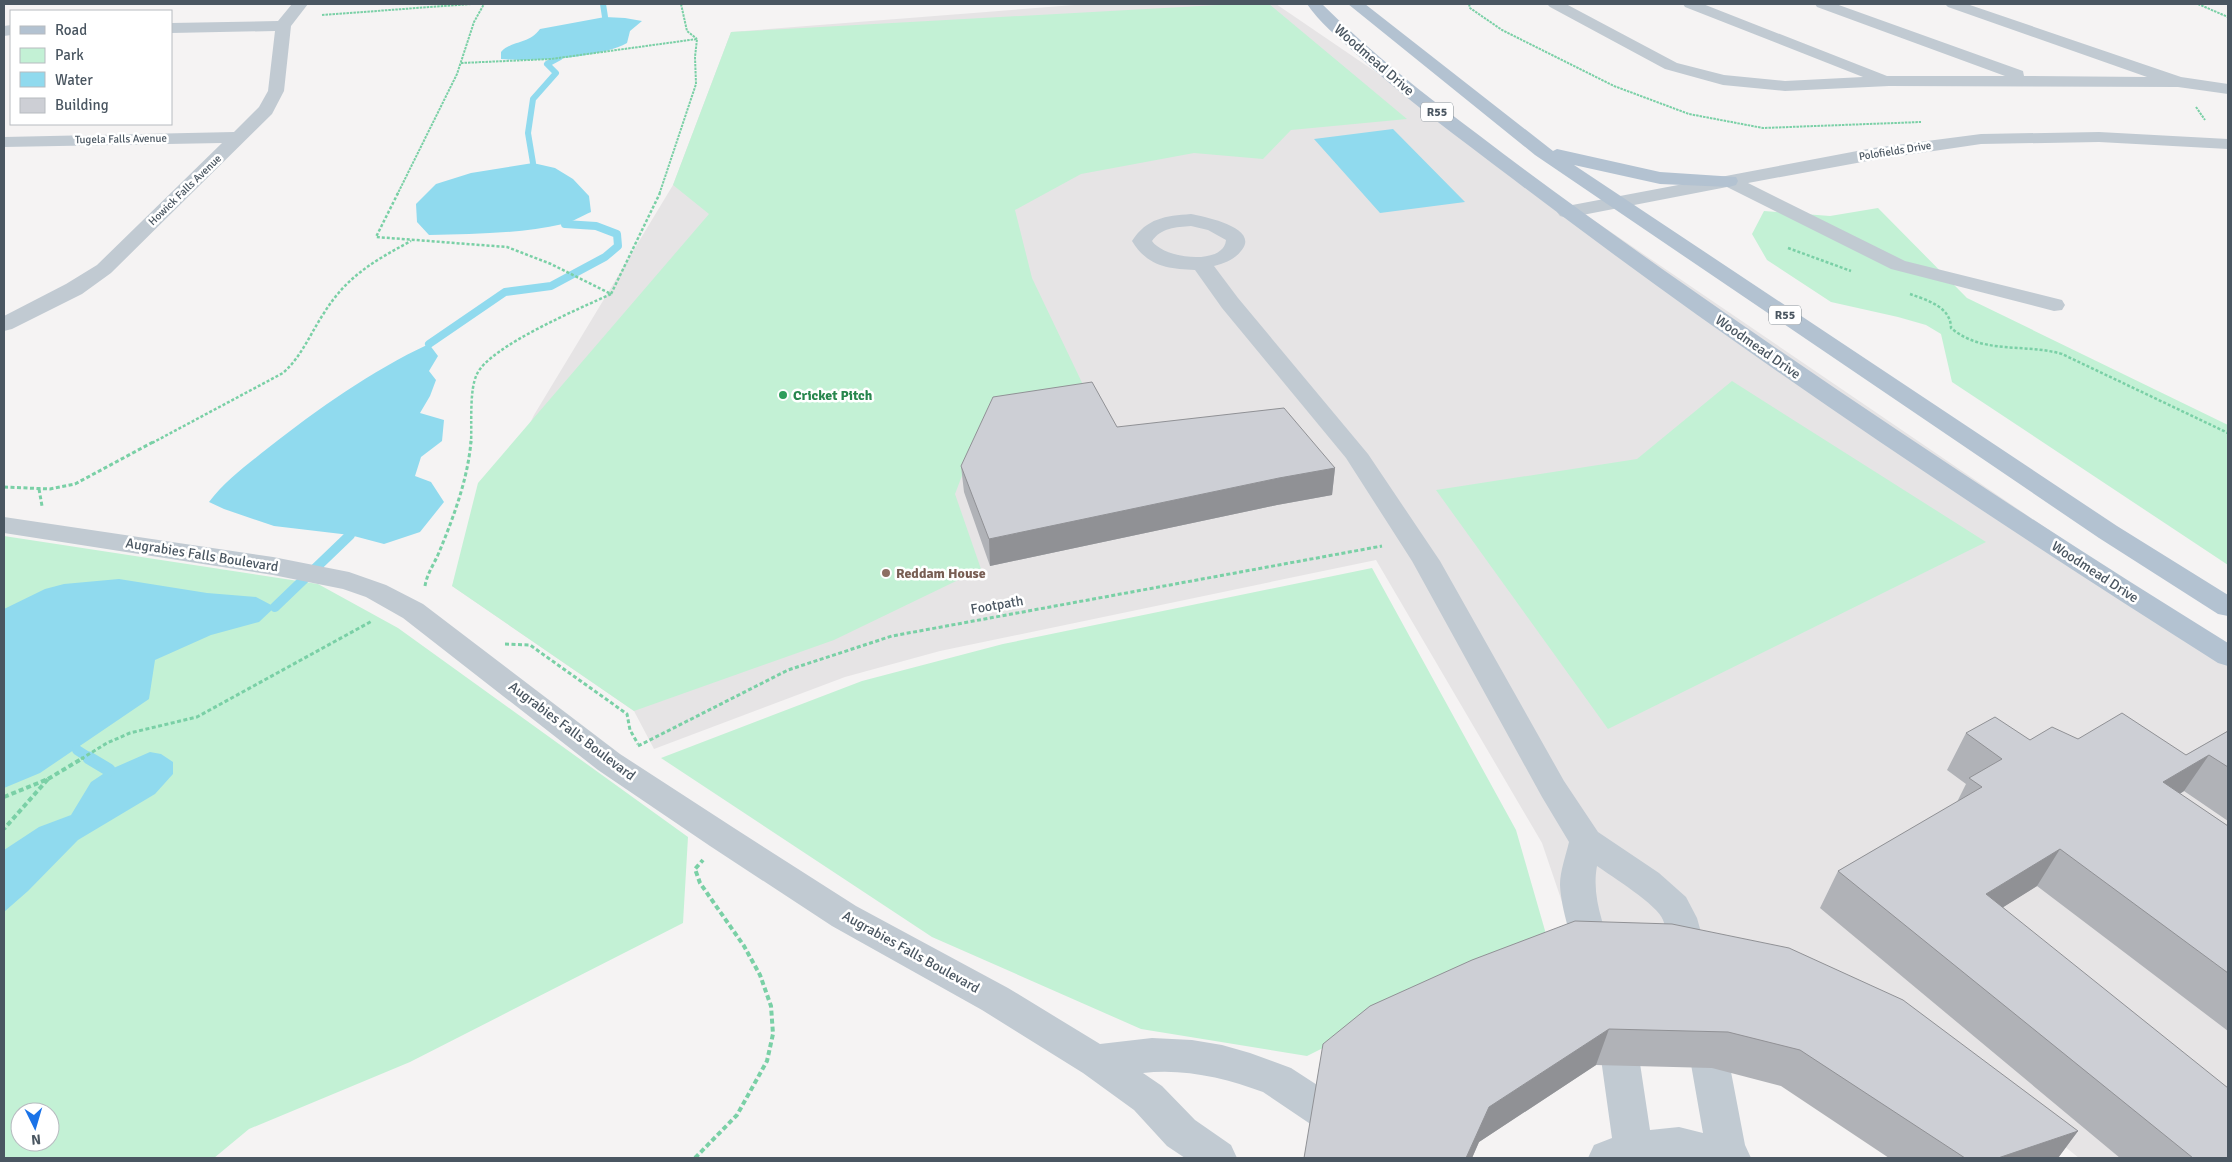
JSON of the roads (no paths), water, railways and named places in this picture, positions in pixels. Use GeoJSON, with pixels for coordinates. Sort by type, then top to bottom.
{"type":"FeatureCollection","features":[{"type":"Feature","properties":{"kind":"main road","name":"Woodmead Drive"},"geometry":{"type":"LineString","coordinates":[[1314,4],[1334,25],[1412,94],[1567,212],[1824,394],[2091,571],[2228,656]]}},
{"type":"Feature","properties":{"kind":"main road","name":"R55"},"geometry":{"type":"LineString","coordinates":[[1356,4],[1541,152],[1874,373],[2108,532],[2228,607]]}},
{"type":"Feature","properties":{"kind":"main road"},"geometry":{"type":"LineString","coordinates":[[1541,152],[1660,178],[1729,181]]}},
{"type":"Feature","properties":{"kind":"street"},"geometry":{"type":"LineString","coordinates":[[172,28],[283,26],[300,4]]}},
{"type":"Feature","properties":{"kind":"street"},"geometry":{"type":"LineString","coordinates":[[1555,4],[1670,66],[1724,80],[1785,86],[1889,82],[2178,82],[2228,89]]}},
{"type":"Feature","properties":{"kind":"street"},"geometry":{"type":"LineString","coordinates":[[1690,4],[1889,82]]}},
{"type":"Feature","properties":{"kind":"street"},"geometry":{"type":"LineString","coordinates":[[1822,4],[2035,82]]}},
{"type":"Feature","properties":{"kind":"street"},"geometry":{"type":"LineString","coordinates":[[1953,4],[2178,82]]}},
{"type":"Feature","properties":{"kind":"street","name":"Howick Falls Avenue"},"geometry":{"type":"LineString","coordinates":[[4,324],[74,289],[104,269],[266,110],[276,90],[283,26]]}},
{"type":"Feature","properties":{"kind":"street","name":"Tugela Falls Avenue"},"geometry":{"type":"LineString","coordinates":[[4,142],[239,137]]}},
{"type":"Feature","properties":{"kind":"street","name":"Polofields Drive"},"geometry":{"type":"LineString","coordinates":[[1567,212],[1873,154],[1981,139],[2099,137],[2228,144]]}},
{"type":"Feature","properties":{"kind":"street"},"geometry":{"type":"LineString","coordinates":[[1729,181],[1898,265],[2054,306]]}},
{"type":"Feature","properties":{"kind":"street"},"geometry":{"type":"LineString","coordinates":[[1200,263],[1230,303],[1356,454],[1426,561],[1553,789],[1586,841],[1647,883],[1674,908],[1680,918],[1697,993],[1729,1157],[1678,1145],[1621,1154],[1608,994],[1588,932],[1577,883],[1586,841]]}},
{"type":"Feature","properties":{"kind":"street"},"geometry":{"type":"LineString","coordinates":[[4,306],[35,309]]}},
{"type":"Feature","properties":{"kind":"street","name":"Augrabies Falls Boulevard"},"geometry":{"type":"LineString","coordinates":[[4,525],[273,566],[349,581],[376,591],[413,611],[609,762],[844,916],[995,999],[1096,1061],[1148,1098],[1181,1133],[1217,1158]]}},
{"type":"Feature","properties":{"kind":"street"},"geometry":{"type":"LineString","coordinates":[[1096,1061],[1152,1055],[1222,1062],[1250,1070],[1278,1080],[1357,1133],[1406,1158]]}},
{"type":"Feature","properties":{"kind":"water"},"geometry":{"type":"Polygon","coordinates":[[[605,17],[642,21],[630,31],[627,43],[615,48],[566,58],[501,59],[501,52],[505,48],[530,38],[540,29],[605,17]]]}},
{"type":"Feature","properties":{"kind":"water"},"geometry":{"type":"Polygon","coordinates":[[[1393,129],[1465,202],[1380,213],[1314,139],[1393,129]]]}},
{"type":"Feature","properties":{"kind":"water"},"geometry":{"type":"Polygon","coordinates":[[[533,163],[555,168],[573,179],[589,196],[591,212],[563,224],[530,230],[496,233],[429,235],[417,222],[416,204],[436,184],[471,173],[533,163]]]}},
{"type":"Feature","properties":{"kind":"water"},"geometry":{"type":"Polygon","coordinates":[[[429,344],[438,356],[429,371],[436,380],[430,396],[420,413],[444,420],[442,441],[421,457],[415,476],[431,482],[444,502],[420,532],[384,544],[350,535],[274,526],[209,502],[237,473],[306,419],[366,378],[429,344]]]}},
{"type":"Feature","properties":{"kind":"water"},"geometry":{"type":"Polygon","coordinates":[[[119,579],[207,593],[256,597],[275,607],[259,622],[211,635],[155,660],[149,699],[40,773],[4,788],[4,609],[45,589],[64,584],[119,579]]]}},
{"type":"Feature","properties":{"kind":"water"},"geometry":{"type":"Polygon","coordinates":[[[150,752],[161,754],[173,762],[173,774],[155,794],[78,840],[28,891],[4,912],[4,850],[39,827],[71,815],[91,782],[109,770],[150,752]]]}},
{"type":"Feature","properties":{"kind":"waterway"},"geometry":{"type":"LineString","coordinates":[[603,4],[605,17]]}},
{"type":"Feature","properties":{"kind":"waterway"},"geometry":{"type":"LineString","coordinates":[[533,163],[528,133],[533,99],[556,73],[547,64],[560,57]]}},
{"type":"Feature","properties":{"kind":"waterway"},"geometry":{"type":"LineString","coordinates":[[429,344],[505,292],[551,286],[605,257],[618,246],[617,234],[596,226],[565,224]]}},
{"type":"Feature","properties":{"kind":"waterway"},"geometry":{"type":"LineString","coordinates":[[275,607],[350,535]]}},
{"type":"Feature","properties":{"kind":"waterway"},"geometry":{"type":"LineString","coordinates":[[77,750],[91,759]]}},
{"type":"Feature","properties":{"kind":"waterway"},"geometry":{"type":"LineString","coordinates":[[89,758],[109,770]]}},
{"type":"Feature","properties":{"kind":"place","name":"Cricket Pitch"},"geometry":{"type":"Point","coordinates":[783,395]}},
{"type":"Feature","properties":{"kind":"place","name":"Reddam House"},"geometry":{"type":"Point","coordinates":[886,573]}}]}
